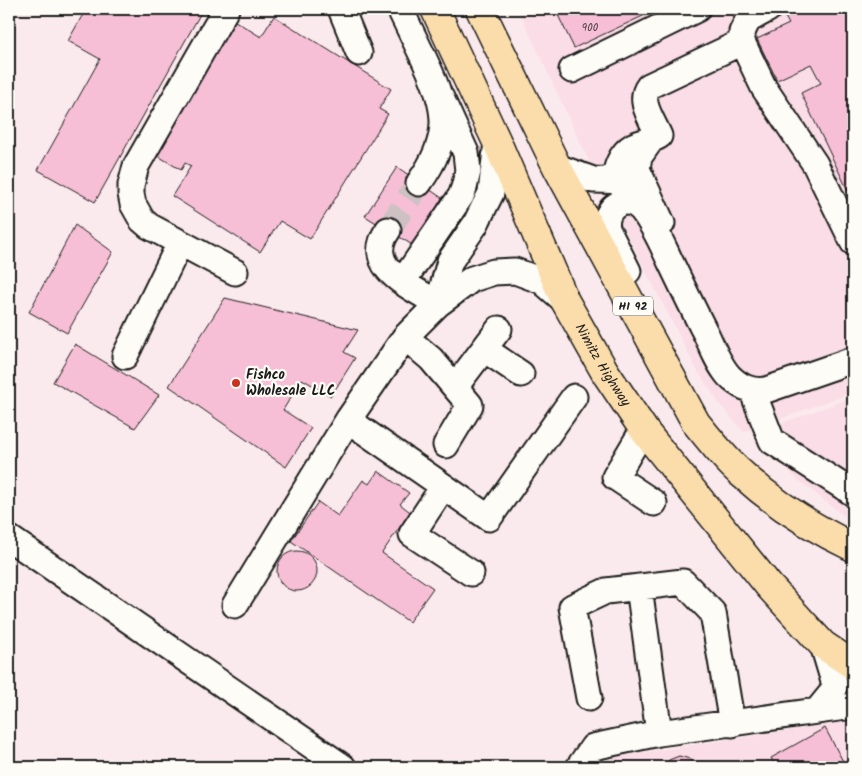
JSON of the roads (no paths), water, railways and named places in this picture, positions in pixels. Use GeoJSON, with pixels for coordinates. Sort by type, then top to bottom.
{"type":"FeatureCollection","features":[{"type":"Feature","properties":{"kind":"main road","name":"Nimitz Highway"},"geometry":{"type":"LineString","coordinates":[[435,9],[497,142],[565,301],[605,372],[646,432],[769,586],[823,645],[853,665]]}},
{"type":"Feature","properties":{"kind":"main road","name":"HI 92"},"geometry":{"type":"LineString","coordinates":[[480,9],[557,167],[696,423],[742,475],[800,518],[853,546]]}},
{"type":"Feature","properties":{"kind":"lane"},"geometry":{"type":"LineString","coordinates":[[226,9],[136,166],[131,194],[137,212],[149,226],[235,272]]}},
{"type":"Feature","properties":{"kind":"lane"},"geometry":{"type":"LineString","coordinates":[[340,9],[359,53]]}},
{"type":"Feature","properties":{"kind":"lane"},"geometry":{"type":"LineString","coordinates":[[400,9],[466,153],[467,162],[467,180],[461,196],[403,281]]}},
{"type":"Feature","properties":{"kind":"lane"},"geometry":{"type":"LineString","coordinates":[[572,70],[698,9]]}},
{"type":"Feature","properties":{"kind":"lane"},"geometry":{"type":"LineString","coordinates":[[768,9],[748,20],[742,32],[742,42],[764,88],[815,164],[853,242]]}},
{"type":"Feature","properties":{"kind":"lane"},"geometry":{"type":"LineString","coordinates":[[615,176],[622,158],[632,147],[659,136],[644,103],[644,94],[649,86],[742,42]]}},
{"type":"Feature","properties":{"kind":"lane"},"geometry":{"type":"LineString","coordinates":[[420,183],[434,160],[442,137],[443,111],[441,98]]}},
{"type":"Feature","properties":{"kind":"lane"},"geometry":{"type":"LineString","coordinates":[[651,140],[639,157],[637,169],[666,232],[659,239]]}},
{"type":"Feature","properties":{"kind":"lane"},"geometry":{"type":"LineString","coordinates":[[438,304],[450,261],[475,225],[491,193],[497,142]]}},
{"type":"Feature","properties":{"kind":"lane"},"geometry":{"type":"LineString","coordinates":[[557,167],[584,179],[615,176],[642,182]]}},
{"type":"Feature","properties":{"kind":"lane"},"geometry":{"type":"LineString","coordinates":[[678,389],[677,366],[607,229],[608,212],[620,203],[632,203],[642,210],[659,239],[722,368],[740,385],[752,390],[766,390],[853,360]]}},
{"type":"Feature","properties":{"kind":"lane"},"geometry":{"type":"LineString","coordinates":[[388,230],[381,242],[380,255],[387,270],[438,304]]}},
{"type":"Feature","properties":{"kind":"lane"},"geometry":{"type":"LineString","coordinates":[[125,356],[180,243]]}},
{"type":"Feature","properties":{"kind":"lane"},"geometry":{"type":"LineString","coordinates":[[235,604],[348,420],[405,337],[438,304],[472,279],[494,272],[515,271],[542,281],[565,301]]}},
{"type":"Feature","properties":{"kind":"lane"},"geometry":{"type":"LineString","coordinates":[[455,387],[499,329]]}},
{"type":"Feature","properties":{"kind":"lane"},"geometry":{"type":"LineString","coordinates":[[405,337],[431,359],[470,406],[446,445]]}},
{"type":"Feature","properties":{"kind":"lane"},"geometry":{"type":"LineString","coordinates":[[484,349],[521,374]]}},
{"type":"Feature","properties":{"kind":"lane"},"geometry":{"type":"LineString","coordinates":[[752,390],[772,441],[853,493]]}},
{"type":"Feature","properties":{"kind":"lane"},"geometry":{"type":"LineString","coordinates":[[348,420],[489,518],[574,397]]}},
{"type":"Feature","properties":{"kind":"lane"},"geometry":{"type":"LineString","coordinates":[[646,432],[637,440],[615,477],[654,503]]}},
{"type":"Feature","properties":{"kind":"lane"},"geometry":{"type":"LineString","coordinates":[[443,487],[412,534],[471,573]]}},
{"type":"Feature","properties":{"kind":"lane"},"geometry":{"type":"LineString","coordinates":[[9,538],[343,767]]}},
{"type":"Feature","properties":{"kind":"lane"},"geometry":{"type":"LineString","coordinates":[[588,698],[572,607],[606,591],[683,582],[713,613],[732,724]]}},
{"type":"Feature","properties":{"kind":"lane"},"geometry":{"type":"LineString","coordinates":[[639,587],[660,733]]}},
{"type":"Feature","properties":{"kind":"lane"},"geometry":{"type":"LineString","coordinates":[[818,710],[835,685],[823,645]]}},
{"type":"Feature","properties":{"kind":"lane"},"geometry":{"type":"LineString","coordinates":[[579,767],[593,747],[660,733],[853,706]]}},
{"type":"Feature","properties":{"kind":"tunnel"},"geometry":{"type":"LineString","coordinates":[[388,230],[419,183]]}},
{"type":"Feature","properties":{"kind":"place","name":"Fishco Wholesale LLC"},"geometry":{"type":"Point","coordinates":[236,383]}}]}
